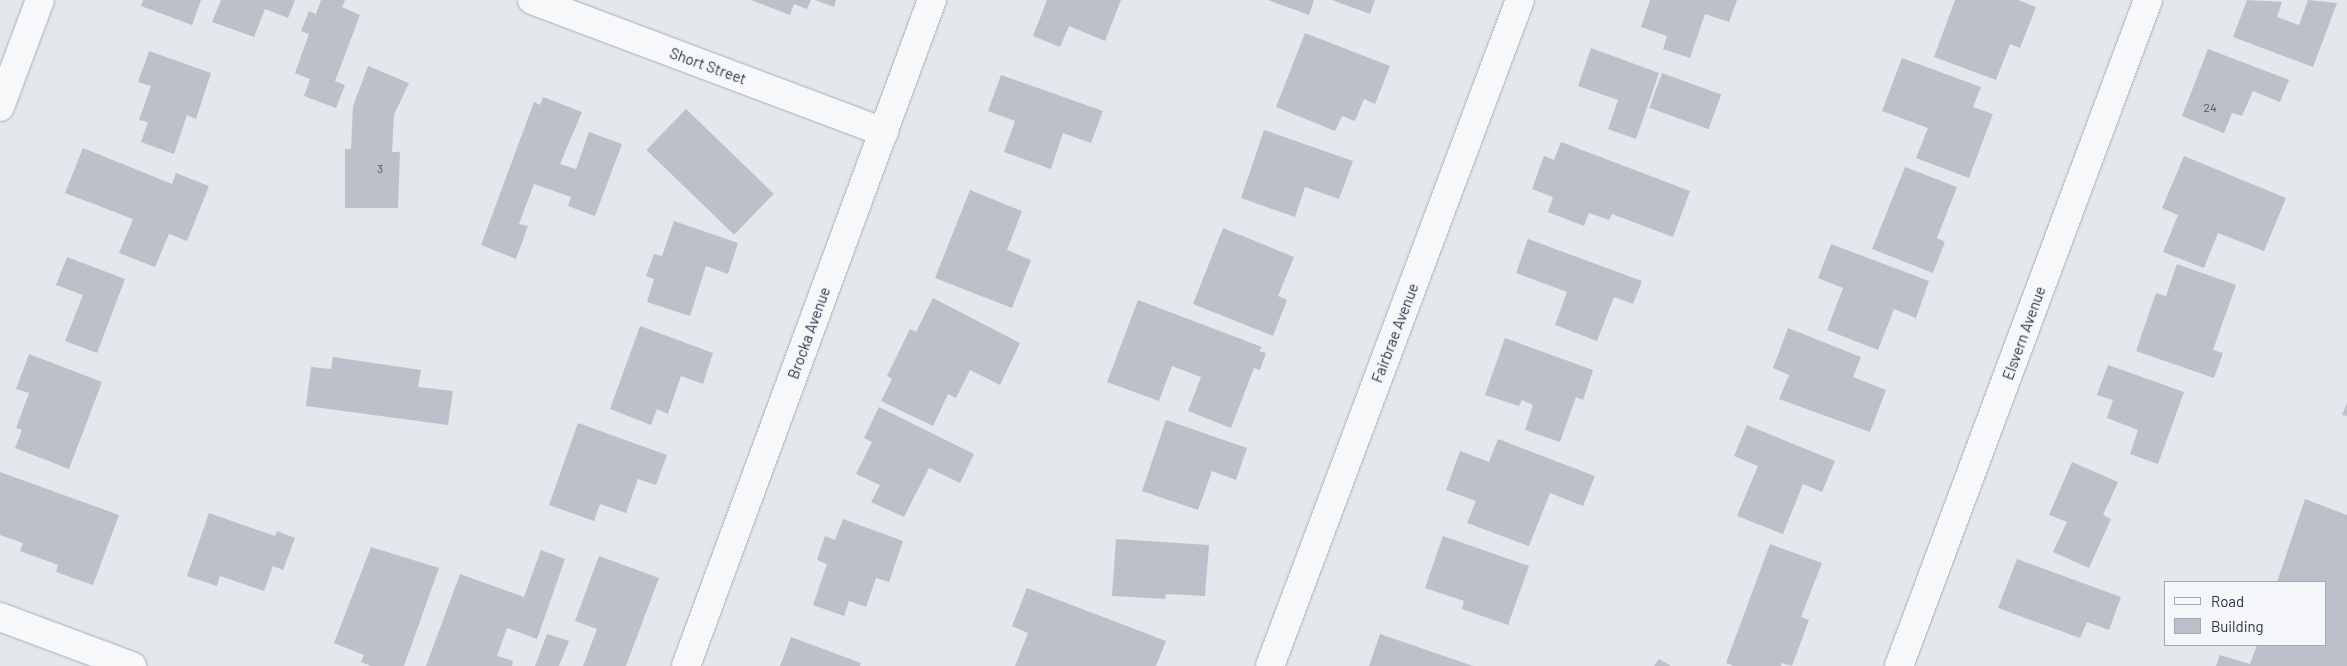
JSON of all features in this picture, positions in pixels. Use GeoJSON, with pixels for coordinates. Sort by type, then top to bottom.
{"type":"FeatureCollection","features":[{"type":"Feature","properties":{"kind":"street"},"geometry":{"type":"LineString","coordinates":[[0,107],[40,0]]}},
{"type":"Feature","properties":{"kind":"street","name":"Short Street"},"geometry":{"type":"LineString","coordinates":[[532,0],[884,132]]}},
{"type":"Feature","properties":{"kind":"street","name":"Brocka Avenue"},"geometry":{"type":"LineString","coordinates":[[686,666],[932,0]]}},
{"type":"Feature","properties":{"kind":"street","name":"Fairbrae Avenue"},"geometry":{"type":"LineString","coordinates":[[1270,666],[1520,0]]}},
{"type":"Feature","properties":{"kind":"street","name":"Elsvern Avenue"},"geometry":{"type":"LineString","coordinates":[[1899,666],[2148,0]]}},
{"type":"Feature","properties":{"kind":"street"},"geometry":{"type":"LineString","coordinates":[[0,617],[132,666]]}},
{"type":"Feature","properties":{"kind":"building"},"geometry":{"type":"Polygon","coordinates":[[[143,0],[201,0],[192,25],[141,6],[143,0]]]}},
{"type":"Feature","properties":{"kind":"building"},"geometry":{"type":"Polygon","coordinates":[[[221,0],[295,0],[288,18],[265,9],[254,37],[212,22],[221,0]]]}},
{"type":"Feature","properties":{"kind":"building"},"geometry":{"type":"Polygon","coordinates":[[[321,0],[345,0],[342,7],[360,15],[335,81],[345,85],[336,108],[304,96],[310,79],[295,73],[309,34],[301,31],[309,11],[316,14],[321,0]]]}},
{"type":"Feature","properties":{"kind":"building"},"geometry":{"type":"Polygon","coordinates":[[[751,0],[811,0],[807,9],[794,4],[790,15],[751,0]]]}},
{"type":"Feature","properties":{"kind":"building"},"geometry":{"type":"Polygon","coordinates":[[[815,0],[836,0],[834,7],[815,0]]]}},
{"type":"Feature","properties":{"kind":"building"},"geometry":{"type":"Polygon","coordinates":[[[1047,0],[1121,0],[1105,41],[1069,26],[1060,47],[1033,36],[1047,0]]]}},
{"type":"Feature","properties":{"kind":"building"},"geometry":{"type":"Polygon","coordinates":[[[1268,0],[1314,0],[1309,15],[1268,0]]]}},
{"type":"Feature","properties":{"kind":"building"},"geometry":{"type":"Polygon","coordinates":[[[1332,0],[1375,0],[1370,14],[1332,0]]]}},
{"type":"Feature","properties":{"kind":"building"},"geometry":{"type":"Polygon","coordinates":[[[1650,0],[1737,0],[1729,22],[1705,14],[1690,58],[1663,49],[1667,36],[1641,27],[1650,0]]]}},
{"type":"Feature","properties":{"kind":"building"},"geometry":{"type":"Polygon","coordinates":[[[1955,0],[2018,0],[2036,7],[2020,48],[2010,44],[1996,80],[1934,57],[1955,0]]]}},
{"type":"Feature","properties":{"kind":"building"},"geometry":{"type":"Polygon","coordinates":[[[2247,0],[2282,2],[2277,17],[2299,25],[2308,0],[2337,3],[2313,67],[2233,37],[2247,0]]]}},
{"type":"Feature","properties":{"kind":"building"},"geometry":{"type":"Polygon","coordinates":[[[1305,33],[1390,66],[1375,104],[1364,99],[1355,121],[1342,116],[1335,131],[1276,107],[1305,33]]]}},
{"type":"Feature","properties":{"kind":"building"},"geometry":{"type":"Polygon","coordinates":[[[1591,48],[1659,73],[1636,139],[1608,129],[1618,100],[1578,86],[1591,48]]]}},
{"type":"Feature","properties":{"kind":"building"},"geometry":{"type":"Polygon","coordinates":[[[2208,49],[2289,80],[2280,102],[2253,91],[2242,116],[2232,113],[2224,133],[2182,116],[2208,49]]]}},
{"type":"Feature","properties":{"kind":"building"},"geometry":{"type":"Polygon","coordinates":[[[149,51],[211,73],[196,119],[187,115],[174,154],[141,142],[148,122],[139,120],[151,86],[138,82],[149,51]]]}},
{"type":"Feature","properties":{"kind":"building"},"geometry":{"type":"Polygon","coordinates":[[[1902,58],[1981,87],[1973,107],[1993,114],[1969,178],[1916,158],[1928,128],[1882,111],[1902,58]]]}},
{"type":"Feature","properties":{"kind":"building"},"geometry":{"type":"Polygon","coordinates":[[[368,66],[409,83],[394,115],[392,152],[400,152],[398,208],[345,208],[345,149],[351,149],[353,106],[368,66]]]}},
{"type":"Feature","properties":{"kind":"building"},"geometry":{"type":"Polygon","coordinates":[[[1662,73],[1721,95],[1709,129],[1649,108],[1662,73]]]}},
{"type":"Feature","properties":{"kind":"building"},"geometry":{"type":"Polygon","coordinates":[[[1001,75],[1103,111],[1091,143],[1063,133],[1051,169],[1004,152],[1015,121],[988,111],[1001,75]]]}},
{"type":"Feature","properties":{"kind":"building"},"geometry":{"type":"Polygon","coordinates":[[[543,97],[582,112],[560,164],[576,169],[589,132],[622,144],[595,216],[568,206],[571,197],[534,184],[519,224],[528,226],[516,259],[481,245],[534,102],[540,105],[543,97]]]}},
{"type":"Feature","properties":{"kind":"building"},"geometry":{"type":"Polygon","coordinates":[[[686,109],[774,194],[734,235],[646,150],[686,109]]]}},
{"type":"Feature","properties":{"kind":"building"},"geometry":{"type":"Polygon","coordinates":[[[1264,130],[1353,161],[1339,199],[1305,187],[1295,217],[1241,198],[1264,130]]]}},
{"type":"Feature","properties":{"kind":"building"},"geometry":{"type":"Polygon","coordinates":[[[1561,142],[1690,191],[1673,237],[1612,214],[1609,220],[1589,213],[1584,226],[1548,212],[1553,197],[1532,189],[1544,156],[1554,160],[1561,142]]]}},
{"type":"Feature","properties":{"kind":"building"},"geometry":{"type":"Polygon","coordinates":[[[83,148],[172,184],[176,173],[209,186],[187,241],[169,234],[155,267],[119,253],[133,219],[65,193],[83,148]]]}},
{"type":"Feature","properties":{"kind":"building"},"geometry":{"type":"Polygon","coordinates":[[[2184,156],[2286,198],[2264,251],[2218,233],[2204,268],[2163,252],[2178,215],[2162,208],[2184,156]]]}},
{"type":"Feature","properties":{"kind":"building"},"geometry":{"type":"Polygon","coordinates":[[[1905,167],[1957,187],[1937,238],[1945,242],[1933,273],[1872,249],[1905,167]]]}},
{"type":"Feature","properties":{"kind":"building"},"geometry":{"type":"Polygon","coordinates":[[[970,190],[1022,211],[1007,250],[1031,260],[1012,308],[935,278],[970,190]]]}},
{"type":"Feature","properties":{"kind":"building"},"geometry":{"type":"Polygon","coordinates":[[[674,221],[738,243],[728,274],[706,266],[690,316],[647,302],[654,279],[646,276],[654,254],[662,256],[674,221]]]}},
{"type":"Feature","properties":{"kind":"building"},"geometry":{"type":"Polygon","coordinates":[[[1223,228],[1294,257],[1278,296],[1287,300],[1273,336],[1193,304],[1223,228]]]}},
{"type":"Feature","properties":{"kind":"building"},"geometry":{"type":"Polygon","coordinates":[[[1528,239],[1642,281],[1633,304],[1614,297],[1597,341],[1555,325],[1567,292],[1516,273],[1528,239]]]}},
{"type":"Feature","properties":{"kind":"building"},"geometry":{"type":"Polygon","coordinates":[[[1831,244],[1929,281],[1916,318],[1894,309],[1878,350],[1827,330],[1843,288],[1818,278],[1831,244]]]}},
{"type":"Feature","properties":{"kind":"building"},"geometry":{"type":"Polygon","coordinates":[[[67,257],[125,279],[97,353],[65,341],[83,295],[56,285],[67,257]]]}},
{"type":"Feature","properties":{"kind":"building"},"geometry":{"type":"Polygon","coordinates":[[[2177,264],[2236,285],[2213,350],[2223,353],[2214,378],[2136,351],[2156,293],[2166,296],[2177,264]]]}},
{"type":"Feature","properties":{"kind":"building"},"geometry":{"type":"Polygon","coordinates":[[[933,298],[1020,343],[1000,385],[970,370],[956,398],[948,394],[933,426],[881,401],[892,379],[887,376],[910,329],[916,332],[933,298]]]}},
{"type":"Feature","properties":{"kind":"building"},"geometry":{"type":"Polygon","coordinates":[[[1138,300],[1262,347],[1259,351],[1266,353],[1260,370],[1254,368],[1231,428],[1188,411],[1201,377],[1172,366],[1159,401],[1107,382],[1138,300]]]}},
{"type":"Feature","properties":{"kind":"building"},"geometry":{"type":"Polygon","coordinates":[[[640,326],[713,353],[703,384],[681,376],[668,414],[657,409],[651,425],[610,409],[640,326]]]}},
{"type":"Feature","properties":{"kind":"building"},"geometry":{"type":"Polygon","coordinates":[[[1788,328],[1861,357],[1853,377],[1886,390],[1870,432],[1779,399],[1789,375],[1773,368],[1788,328]]]}},
{"type":"Feature","properties":{"kind":"building"},"geometry":{"type":"Polygon","coordinates":[[[1505,338],[1593,370],[1583,400],[1576,397],[1560,442],[1525,430],[1533,405],[1522,400],[1519,406],[1485,395],[1505,338]]]}},
{"type":"Feature","properties":{"kind":"building"},"geometry":{"type":"Polygon","coordinates":[[[29,354],[102,382],[69,469],[15,448],[22,430],[16,428],[29,393],[16,389],[29,354]]]}},
{"type":"Feature","properties":{"kind":"building"},"geometry":{"type":"Polygon","coordinates":[[[333,357],[421,370],[418,387],[453,391],[448,425],[306,406],[311,367],[331,369],[333,357]]]}},
{"type":"Feature","properties":{"kind":"building"},"geometry":{"type":"Polygon","coordinates":[[[2108,365],[2184,392],[2158,464],[2130,454],[2138,430],[2107,418],[2113,400],[2097,395],[2108,365]]]}},
{"type":"Feature","properties":{"kind":"building"},"geometry":{"type":"Polygon","coordinates":[[[2347,403],[2347,416],[2342,415],[2347,403]]]}},
{"type":"Feature","properties":{"kind":"building"},"geometry":{"type":"Polygon","coordinates":[[[879,407],[974,454],[960,483],[929,468],[904,517],[871,502],[880,485],[856,474],[872,442],[864,438],[879,407]]]}},
{"type":"Feature","properties":{"kind":"building"},"geometry":{"type":"Polygon","coordinates":[[[1166,420],[1247,448],[1236,480],[1212,471],[1198,510],[1142,491],[1166,420]]]}},
{"type":"Feature","properties":{"kind":"building"},"geometry":{"type":"Polygon","coordinates":[[[578,423],[667,455],[656,485],[638,479],[626,513],[600,504],[594,521],[549,505],[578,423]]]}},
{"type":"Feature","properties":{"kind":"building"},"geometry":{"type":"Polygon","coordinates":[[[1747,425],[1835,461],[1822,492],[1803,484],[1783,534],[1737,516],[1758,466],[1734,456],[1747,425]]]}},
{"type":"Feature","properties":{"kind":"building"},"geometry":{"type":"Polygon","coordinates":[[[1498,439],[1595,476],[1583,506],[1550,493],[1529,546],[1467,523],[1476,501],[1446,490],[1460,451],[1489,462],[1498,439]]]}},
{"type":"Feature","properties":{"kind":"building"},"geometry":{"type":"Polygon","coordinates":[[[2072,462],[2118,482],[2103,515],[2111,519],[2089,568],[2053,552],[2067,522],[2049,515],[2072,462]]]}},
{"type":"Feature","properties":{"kind":"building"},"geometry":{"type":"Polygon","coordinates":[[[0,472],[119,515],[93,585],[56,572],[58,565],[20,551],[23,543],[0,535],[0,472]]]}},
{"type":"Feature","properties":{"kind":"building"},"geometry":{"type":"Polygon","coordinates":[[[2305,499],[2347,515],[2347,666],[2216,666],[2220,655],[2250,664],[2257,646],[2327,646],[2327,581],[2277,581],[2305,499]]]}},
{"type":"Feature","properties":{"kind":"building"},"geometry":{"type":"Polygon","coordinates":[[[209,513],[275,536],[277,531],[295,538],[283,570],[273,566],[264,591],[220,576],[217,586],[187,576],[209,513]]]}},
{"type":"Feature","properties":{"kind":"building"},"geometry":{"type":"Polygon","coordinates":[[[843,519],[903,541],[889,582],[876,578],[866,607],[849,601],[844,616],[813,605],[827,564],[817,560],[825,536],[835,540],[843,519]]]}},
{"type":"Feature","properties":{"kind":"building"},"geometry":{"type":"Polygon","coordinates":[[[1443,536],[1529,566],[1508,625],[1462,609],[1464,601],[1425,588],[1443,536]]]}},
{"type":"Feature","properties":{"kind":"building"},"geometry":{"type":"Polygon","coordinates":[[[1116,539],[1209,545],[1205,596],[1166,594],[1165,599],[1112,596],[1116,539]]]}},
{"type":"Feature","properties":{"kind":"building"},"geometry":{"type":"Polygon","coordinates":[[[1770,544],[1822,563],[1801,617],[1809,620],[1792,666],[1782,663],[1781,666],[1734,666],[1726,663],[1770,544]]]}},
{"type":"Feature","properties":{"kind":"building"},"geometry":{"type":"Polygon","coordinates":[[[371,547],[439,568],[404,666],[371,666],[361,662],[364,655],[334,643],[371,547]]]}},
{"type":"Feature","properties":{"kind":"building"},"geometry":{"type":"Polygon","coordinates":[[[541,550],[565,559],[537,639],[507,628],[497,656],[513,661],[512,666],[426,666],[460,574],[524,597],[541,550]]]}},
{"type":"Feature","properties":{"kind":"building"},"geometry":{"type":"Polygon","coordinates":[[[599,556],[659,578],[626,666],[583,666],[597,629],[575,621],[599,556]]]}},
{"type":"Feature","properties":{"kind":"building"},"geometry":{"type":"Polygon","coordinates":[[[2017,559],[2121,597],[2109,630],[2087,622],[2080,638],[1998,608],[2017,559]]]}},
{"type":"Feature","properties":{"kind":"building"},"geometry":{"type":"Polygon","coordinates":[[[1027,588],[1166,641],[1156,666],[1015,666],[1028,633],[1012,626],[1027,588]]]}},
{"type":"Feature","properties":{"kind":"building"},"geometry":{"type":"Polygon","coordinates":[[[547,634],[569,641],[559,666],[535,666],[547,634]]]}},
{"type":"Feature","properties":{"kind":"building"},"geometry":{"type":"Polygon","coordinates":[[[1380,634],[1473,666],[1369,666],[1380,634]]]}},
{"type":"Feature","properties":{"kind":"building"},"geometry":{"type":"Polygon","coordinates":[[[791,637],[861,663],[860,666],[780,666],[791,637]]]}},
{"type":"Feature","properties":{"kind":"building"},"geometry":{"type":"Polygon","coordinates":[[[1659,659],[1671,666],[1654,666],[1659,659]]]}}]}
